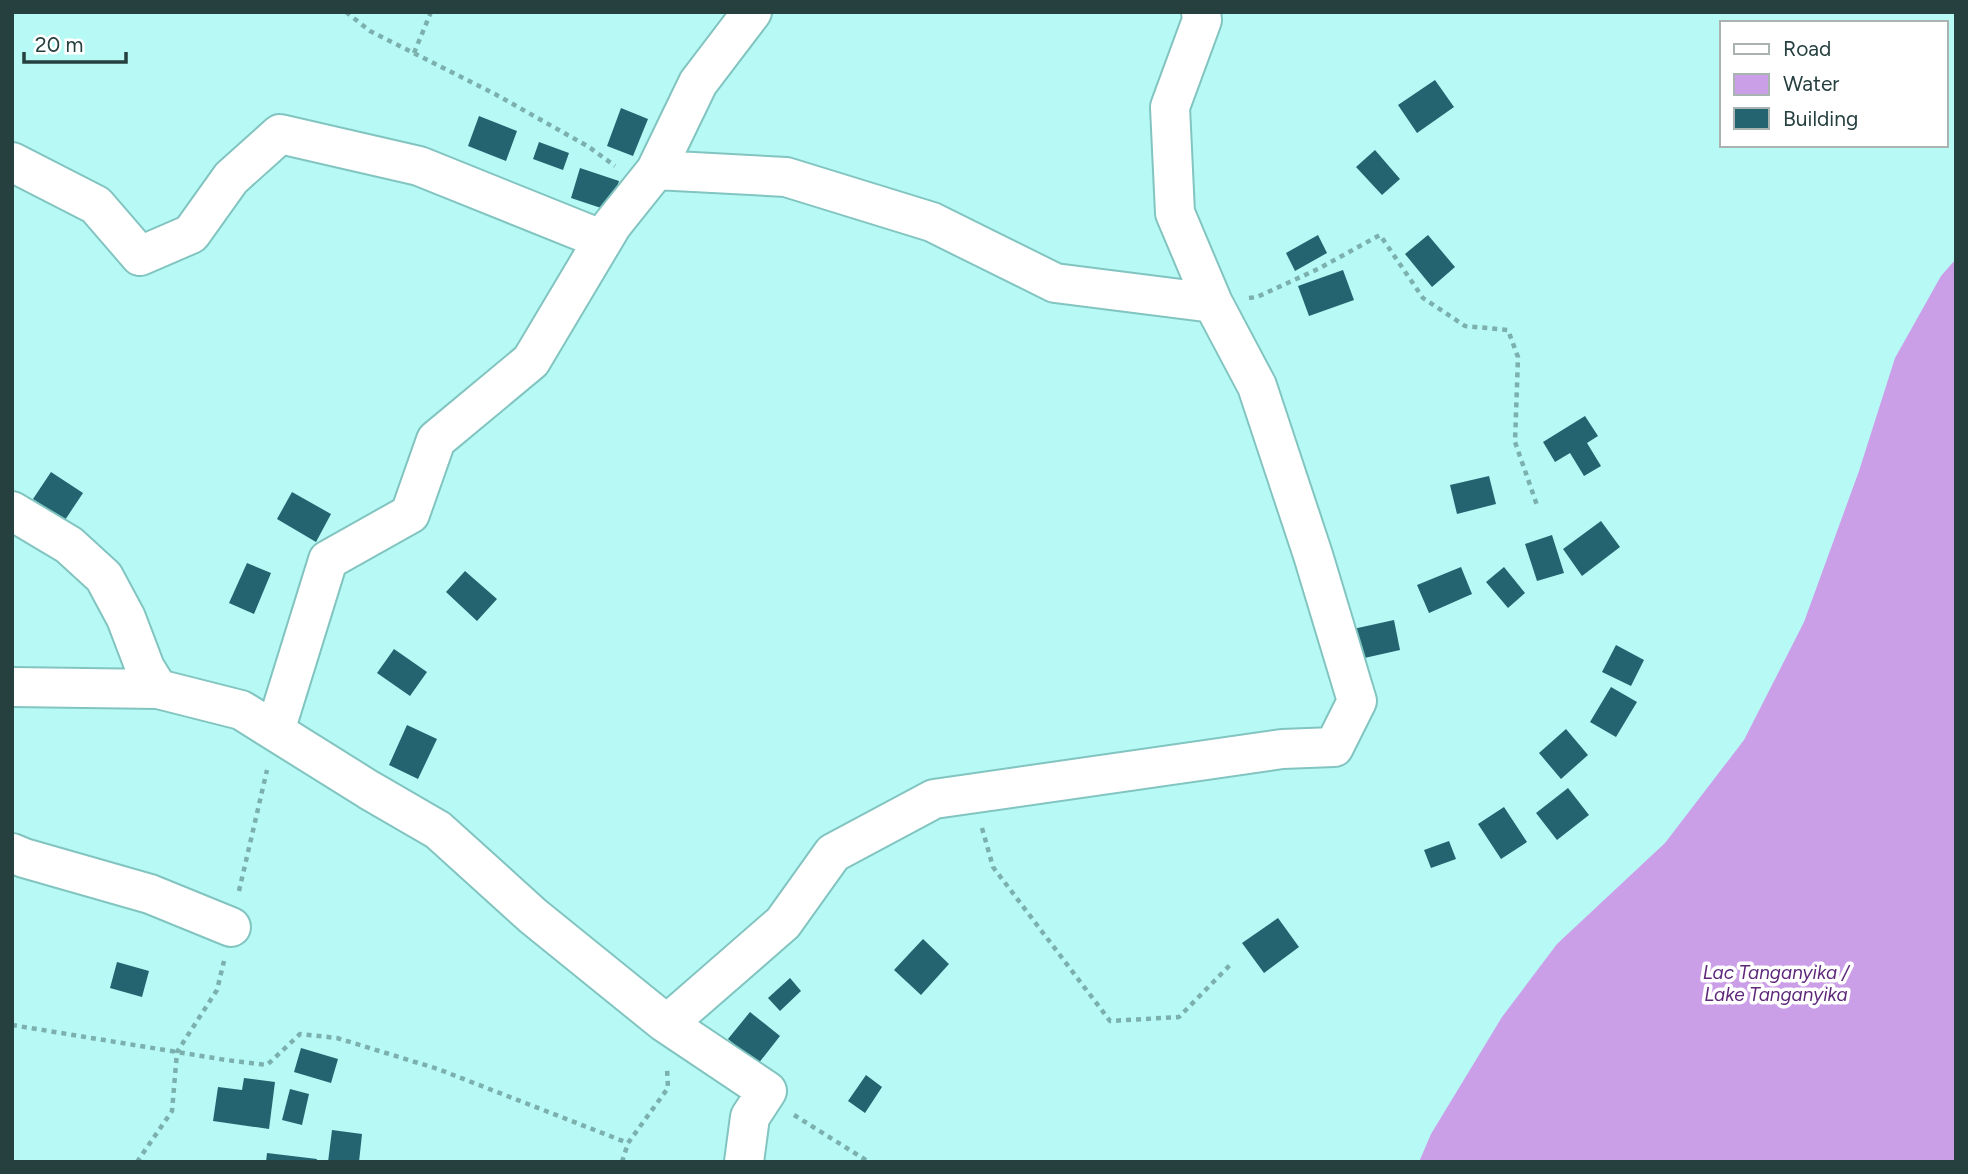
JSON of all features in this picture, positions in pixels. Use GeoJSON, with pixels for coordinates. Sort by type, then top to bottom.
{"type":"FeatureCollection","features":[{"type":"Feature","properties":{"kind":"street"},"geometry":{"type":"LineString","coordinates":[[275,731],[328,560],[410,514],[436,440],[531,361],[612,225],[650,178],[698,83],[752,12]]}},
{"type":"Feature","properties":{"kind":"street"},"geometry":{"type":"LineString","coordinates":[[666,1023],[783,923],[833,853],[934,799],[1282,749],[1335,747],[1357,701],[1313,555],[1257,386],[1213,303],[1174,214],[1170,107],[1202,20],[1201,12]]}},
{"type":"Feature","properties":{"kind":"street"},"geometry":{"type":"LineString","coordinates":[[12,162],[96,205],[140,256],[191,234],[231,178],[280,134],[419,166],[603,240]]}},
{"type":"Feature","properties":{"kind":"street"},"geometry":{"type":"LineString","coordinates":[[650,178],[786,177],[932,222],[1055,283],[1213,303]]}},
{"type":"Feature","properties":{"kind":"street"},"geometry":{"type":"LineString","coordinates":[[12,511],[69,545],[104,577],[126,618],[145,668],[158,689]]}},
{"type":"Feature","properties":{"kind":"street"},"geometry":{"type":"LineString","coordinates":[[12,687],[158,689],[241,710],[438,830],[533,916],[666,1023],[767,1091],[750,1117],[744,1162]]}},
{"type":"Feature","properties":{"kind":"street"},"geometry":{"type":"LineString","coordinates":[[12,853],[150,894],[231,927]]}},
{"type":"Feature","properties":{"kind":"path"},"geometry":{"type":"LineString","coordinates":[[346,12],[370,31],[495,94],[650,178]]}},
{"type":"Feature","properties":{"kind":"path"},"geometry":{"type":"LineString","coordinates":[[414,53],[431,12]]}},
{"type":"Feature","properties":{"kind":"path"},"geometry":{"type":"LineString","coordinates":[[1213,303],[1257,297],[1318,269],[1380,235],[1423,298],[1465,326],[1508,330],[1518,357],[1515,442],[1538,508]]}},
{"type":"Feature","properties":{"kind":"path"},"geometry":{"type":"LineString","coordinates":[[972,794],[993,867],[1110,1021],[1179,1017],[1230,965]]}},
{"type":"Feature","properties":{"kind":"path"},"geometry":{"type":"LineString","coordinates":[[622,1162],[628,1143],[668,1088],[666,1023]]}},
{"type":"Feature","properties":{"kind":"path"},"geometry":{"type":"LineString","coordinates":[[12,1025],[267,1065],[300,1034],[337,1038],[438,1069],[628,1143]]}},
{"type":"Feature","properties":{"kind":"path"},"geometry":{"type":"LineString","coordinates":[[764,1096],[869,1162]]}},
{"type":"Feature","properties":{"kind":"water","name":"Lac Tanganyika / Lake Tanganyika"},"geometry":{"type":"Polygon","coordinates":[[[1956,259],[1956,1162],[1419,1162],[1431,1134],[1502,1017],[1557,944],[1665,843],[1744,740],[1804,622],[1859,471],[1895,358],[1941,276],[1956,259]]]}},
{"type":"Feature","properties":{"kind":"building"},"geometry":{"type":"Polygon","coordinates":[[[1435,80],[1454,107],[1417,133],[1398,105],[1435,80]]]}},
{"type":"Feature","properties":{"kind":"building"},"geometry":{"type":"Polygon","coordinates":[[[621,108],[648,119],[633,156],[607,146],[621,108]]]}},
{"type":"Feature","properties":{"kind":"building"},"geometry":{"type":"Polygon","coordinates":[[[479,116],[517,131],[506,161],[468,146],[479,116]]]}},
{"type":"Feature","properties":{"kind":"building"},"geometry":{"type":"Polygon","coordinates":[[[539,142],[569,153],[563,170],[533,159],[539,142]]]}},
{"type":"Feature","properties":{"kind":"building"},"geometry":{"type":"Polygon","coordinates":[[[1375,150],[1400,179],[1382,195],[1356,167],[1375,150]]]}},
{"type":"Feature","properties":{"kind":"building"},"geometry":{"type":"Polygon","coordinates":[[[580,168],[619,181],[610,211],[571,198],[580,168]]]}},
{"type":"Feature","properties":{"kind":"building"},"geometry":{"type":"Polygon","coordinates":[[[1318,235],[1327,253],[1295,271],[1286,253],[1318,235]]]}},
{"type":"Feature","properties":{"kind":"building"},"geometry":{"type":"Polygon","coordinates":[[[1428,235],[1455,267],[1432,287],[1405,254],[1428,235]]]}},
{"type":"Feature","properties":{"kind":"building"},"geometry":{"type":"Polygon","coordinates":[[[1343,270],[1354,300],[1309,316],[1298,286],[1343,270]]]}},
{"type":"Feature","properties":{"kind":"building"},"geometry":{"type":"Polygon","coordinates":[[[1585,416],[1598,436],[1587,443],[1601,466],[1584,476],[1570,453],[1555,462],[1543,442],[1585,416]]]}},
{"type":"Feature","properties":{"kind":"building"},"geometry":{"type":"Polygon","coordinates":[[[51,472],[83,493],[65,520],[33,499],[51,472]]]}},
{"type":"Feature","properties":{"kind":"building"},"geometry":{"type":"Polygon","coordinates":[[[1489,476],[1496,504],[1457,514],[1450,485],[1489,476]]]}},
{"type":"Feature","properties":{"kind":"building"},"geometry":{"type":"Polygon","coordinates":[[[292,492],[331,514],[316,542],[277,519],[292,492]]]}},
{"type":"Feature","properties":{"kind":"building"},"geometry":{"type":"Polygon","coordinates":[[[1601,521],[1620,547],[1582,576],[1563,549],[1601,521]]]}},
{"type":"Feature","properties":{"kind":"building"},"geometry":{"type":"Polygon","coordinates":[[[1552,535],[1564,573],[1537,581],[1525,544],[1552,535]]]}},
{"type":"Feature","properties":{"kind":"building"},"geometry":{"type":"Polygon","coordinates":[[[247,563],[271,573],[254,614],[229,603],[247,563]]]}},
{"type":"Feature","properties":{"kind":"building"},"geometry":{"type":"Polygon","coordinates":[[[1461,567],[1472,594],[1429,613],[1417,585],[1461,567]]]}},
{"type":"Feature","properties":{"kind":"building"},"geometry":{"type":"Polygon","coordinates":[[[1504,567],[1525,593],[1508,608],[1486,582],[1504,567]]]}},
{"type":"Feature","properties":{"kind":"building"},"geometry":{"type":"Polygon","coordinates":[[[465,571],[497,599],[477,621],[446,592],[465,571]]]}},
{"type":"Feature","properties":{"kind":"building"},"geometry":{"type":"Polygon","coordinates":[[[1394,620],[1400,650],[1360,659],[1353,629],[1394,620]]]}},
{"type":"Feature","properties":{"kind":"building"},"geometry":{"type":"Polygon","coordinates":[[[1616,645],[1644,660],[1631,686],[1602,672],[1616,645]]]}},
{"type":"Feature","properties":{"kind":"building"},"geometry":{"type":"Polygon","coordinates":[[[394,649],[427,672],[410,696],[377,673],[394,649]]]}},
{"type":"Feature","properties":{"kind":"building"},"geometry":{"type":"Polygon","coordinates":[[[1611,687],[1637,702],[1616,737],[1590,722],[1611,687]]]}},
{"type":"Feature","properties":{"kind":"building"},"geometry":{"type":"Polygon","coordinates":[[[407,725],[437,739],[418,779],[389,765],[407,725]]]}},
{"type":"Feature","properties":{"kind":"building"},"geometry":{"type":"Polygon","coordinates":[[[1566,729],[1588,755],[1561,779],[1539,753],[1566,729]]]}},
{"type":"Feature","properties":{"kind":"building"},"geometry":{"type":"Polygon","coordinates":[[[1568,788],[1589,815],[1557,840],[1536,813],[1568,788]]]}},
{"type":"Feature","properties":{"kind":"building"},"geometry":{"type":"Polygon","coordinates":[[[1504,807],[1527,842],[1501,859],[1478,824],[1504,807]]]}},
{"type":"Feature","properties":{"kind":"building"},"geometry":{"type":"Polygon","coordinates":[[[1449,841],[1456,859],[1431,868],[1424,850],[1449,841]]]}},
{"type":"Feature","properties":{"kind":"building"},"geometry":{"type":"Polygon","coordinates":[[[1278,918],[1299,947],[1264,973],[1242,943],[1278,918]]]}},
{"type":"Feature","properties":{"kind":"building"},"geometry":{"type":"Polygon","coordinates":[[[923,939],[949,964],[921,995],[894,970],[923,939]]]}},
{"type":"Feature","properties":{"kind":"building"},"geometry":{"type":"Polygon","coordinates":[[[117,962],[149,971],[142,997],[110,988],[117,962]]]}},
{"type":"Feature","properties":{"kind":"building"},"geometry":{"type":"Polygon","coordinates":[[[790,978],[801,991],[780,1011],[768,998],[790,978]]]}},
{"type":"Feature","properties":{"kind":"building"},"geometry":{"type":"Polygon","coordinates":[[[750,1012],[780,1036],[758,1064],[728,1039],[750,1012]]]}},
{"type":"Feature","properties":{"kind":"building"},"geometry":{"type":"Polygon","coordinates":[[[301,1048],[338,1059],[331,1083],[294,1072],[301,1048]]]}},
{"type":"Feature","properties":{"kind":"building"},"geometry":{"type":"Polygon","coordinates":[[[866,1075],[882,1087],[865,1113],[848,1101],[866,1075]]]}},
{"type":"Feature","properties":{"kind":"building"},"geometry":{"type":"Polygon","coordinates":[[[244,1078],[275,1082],[269,1129],[213,1121],[218,1087],[242,1090],[244,1078]]]}},
{"type":"Feature","properties":{"kind":"building"},"geometry":{"type":"Polygon","coordinates":[[[290,1089],[309,1094],[302,1125],[282,1120],[290,1089]]]}},
{"type":"Feature","properties":{"kind":"building"},"geometry":{"type":"Polygon","coordinates":[[[332,1130],[362,1134],[359,1162],[328,1162],[332,1130]]]}},
{"type":"Feature","properties":{"kind":"building"},"geometry":{"type":"Polygon","coordinates":[[[267,1153],[317,1159],[316,1162],[266,1162],[267,1153]]]}}]}
